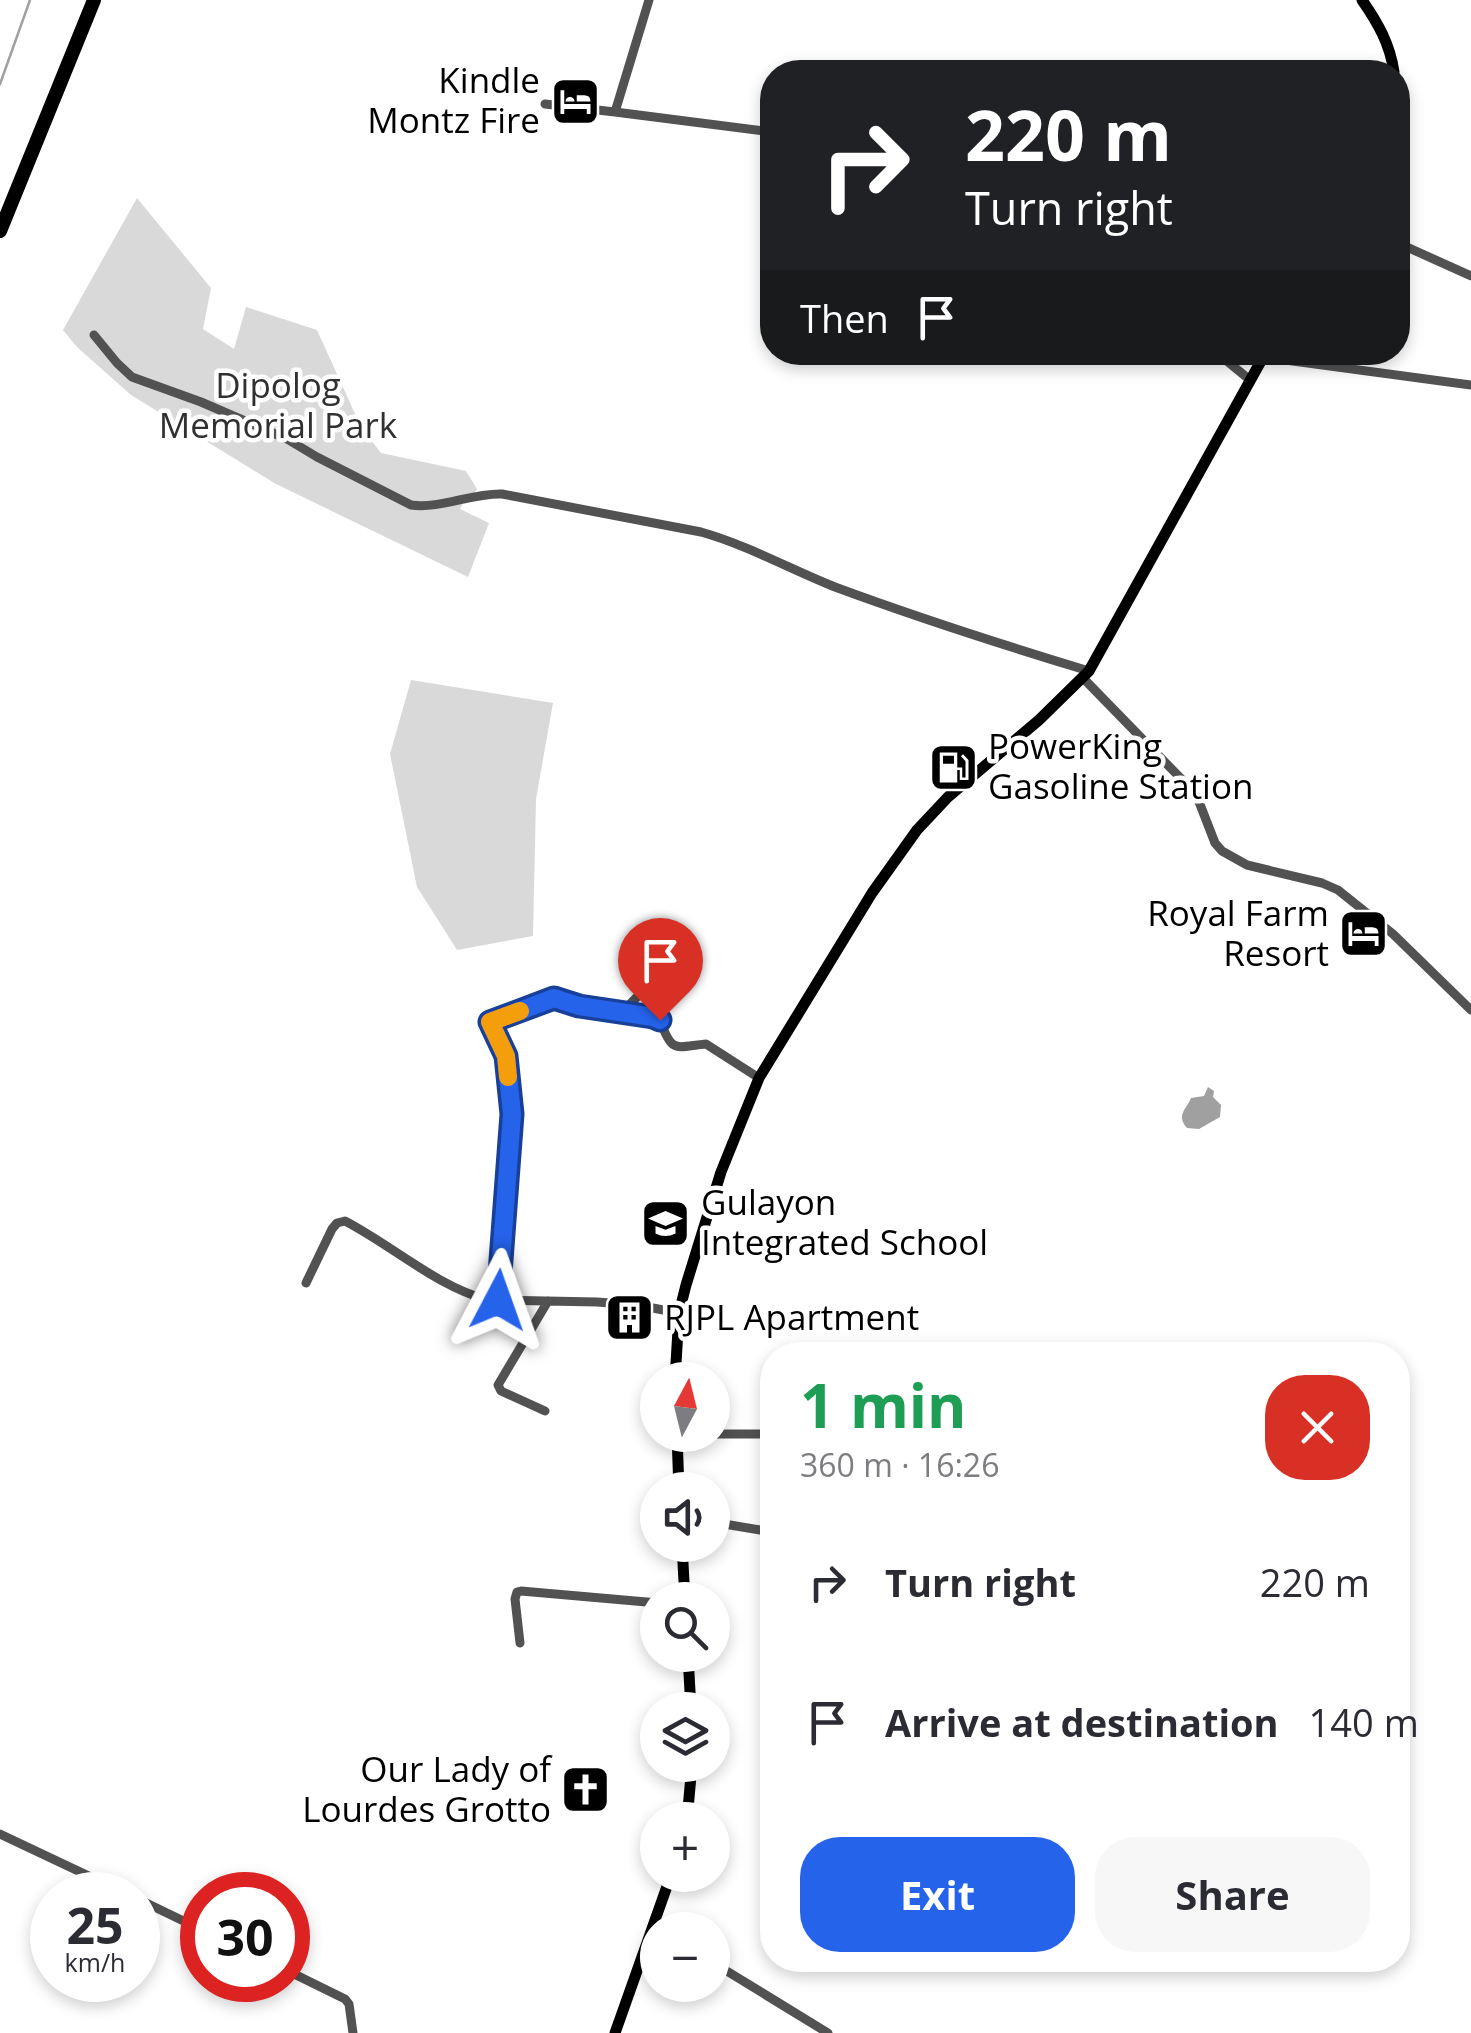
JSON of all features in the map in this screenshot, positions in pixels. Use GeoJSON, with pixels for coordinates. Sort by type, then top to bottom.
{"type":"FeatureCollection","features":[{"type":"Feature","properties":{"kind":"highway"},"geometry":{"type":"LineString","coordinates":[[0,231],[94,0]]}},
{"type":"Feature","properties":{"kind":"main road"},"geometry":{"type":"LineString","coordinates":[[1366,1],[1392,60]]}},
{"type":"Feature","properties":{"kind":"main road"},"geometry":{"type":"LineString","coordinates":[[676,1362],[679,1313],[696,1248],[720,1172],[759,1078],[872,892],[916,830],[1086,675],[1258,365]]}},
{"type":"Feature","properties":{"kind":"main road"},"geometry":{"type":"LineString","coordinates":[[615,2033],[640,1970]]}},
{"type":"Feature","properties":{"kind":"street"},"geometry":{"type":"LineString","coordinates":[[616,112],[650,0]]}},
{"type":"Feature","properties":{"kind":"street"},"geometry":{"type":"LineString","coordinates":[[545,104],[760,130]]}},
{"type":"Feature","properties":{"kind":"street"},"geometry":{"type":"LineString","coordinates":[[1410,248],[1471,276]]}},
{"type":"Feature","properties":{"kind":"street"},"geometry":{"type":"LineString","coordinates":[[94,335],[132,377],[287,439],[411,505],[502,494],[701,532],[873,601],[1086,675],[1196,794],[1222,851],[1247,865],[1338,890],[1394,934],[1471,1010]]}},
{"type":"Feature","properties":{"kind":"street"},"geometry":{"type":"LineString","coordinates":[[1232,365],[1250,380]]}},
{"type":"Feature","properties":{"kind":"street"},"geometry":{"type":"LineString","coordinates":[[1333,365],[1471,385]]}},
{"type":"Feature","properties":{"kind":"street"},"geometry":{"type":"LineString","coordinates":[[624,1011],[645,989]]}},
{"type":"Feature","properties":{"kind":"street"},"geometry":{"type":"LineString","coordinates":[[498,1300],[512,1114],[506,1056],[490,1022],[554,998],[579,1006],[624,1011],[660,1020],[666,1038],[677,1047],[706,1044],[759,1078]]}},
{"type":"Feature","properties":{"kind":"street"},"geometry":{"type":"LineString","coordinates":[[306,1284],[332,1229],[345,1221],[476,1297],[636,1306],[679,1313]]}},
{"type":"Feature","properties":{"kind":"street"},"geometry":{"type":"LineString","coordinates":[[545,1412],[502,1392],[498,1385],[548,1301]]}},
{"type":"Feature","properties":{"kind":"street"},"geometry":{"type":"LineString","coordinates":[[730,1434],[760,1434]]}},
{"type":"Feature","properties":{"kind":"street"},"geometry":{"type":"LineString","coordinates":[[730,1525],[760,1530]]}},
{"type":"Feature","properties":{"kind":"street"},"geometry":{"type":"LineString","coordinates":[[520,1643],[515,1598],[518,1592],[640,1601]]}},
{"type":"Feature","properties":{"kind":"street"},"geometry":{"type":"LineString","coordinates":[[0,1834],[80,1872]]}},
{"type":"Feature","properties":{"kind":"street"},"geometry":{"type":"LineString","coordinates":[[730,1973],[828,2033]]}},
{"type":"Feature","properties":{"kind":"street"},"geometry":{"type":"LineString","coordinates":[[310,1982],[345,1999],[352,2033]]}},
{"type":"Feature","properties":{"kind":"green space","name":"Dipolog Memorial Park"},"geometry":{"type":"Polygon","coordinates":[[[137,198],[211,288],[203,329],[234,349],[246,307],[317,330],[361,427],[381,453],[466,471],[477,489],[466,497],[460,509],[489,523],[468,577],[276,484],[131,395],[77,347],[63,330],[137,198]]]}},
{"type":"Feature","properties":{"kind":"green space"},"geometry":{"type":"Polygon","coordinates":[[[411,680],[553,703],[536,799],[533,936],[457,950],[417,887],[390,754],[411,680]]]}},
{"type":"Feature","properties":{"kind":"shaded area"},"geometry":{"type":"Polygon","coordinates":[[[1208,1087],[1221,1105],[1220,1117],[1199,1129],[1187,1128],[1182,1120],[1185,1109],[1191,1098],[1204,1096],[1208,1087]]]}},
{"type":"Feature","properties":{"kind":"waterway"},"geometry":{"type":"LineString","coordinates":[[0,84],[30,0]]}},
{"type":"Feature","properties":{"kind":"slow traffic"},"geometry":{"type":"LineString","coordinates":[[508,1077],[506,1056],[490,1022],[520,1011]]}},
{"type":"Feature","properties":{"kind":"place","name":"Kindle Montz Fire"},"geometry":{"type":"Point","coordinates":[575,101]}},
{"type":"Feature","properties":{"kind":"place","name":"PowerKing Gasoline Station"},"geometry":{"type":"Point","coordinates":[953,767]}},
{"type":"Feature","properties":{"kind":"place","name":"Royal Farm Resort"},"geometry":{"type":"Point","coordinates":[1364,934]}},
{"type":"Feature","properties":{"kind":"place","name":"Gulayon Integrated School"},"geometry":{"type":"Point","coordinates":[666,1223]}},
{"type":"Feature","properties":{"kind":"place","name":"RJPL Apartment"},"geometry":{"type":"Point","coordinates":[629,1318]}},
{"type":"Feature","properties":{"kind":"place","name":"Our Lady of Lourdes Grotto"},"geometry":{"type":"Point","coordinates":[586,1790]}},
{"type":"Feature","properties":{"kind":"route"},"geometry":{"type":"LineString","coordinates":[[498,1300],[512,1114],[506,1056],[490,1022],[554,998],[660,1020]]}}]}
